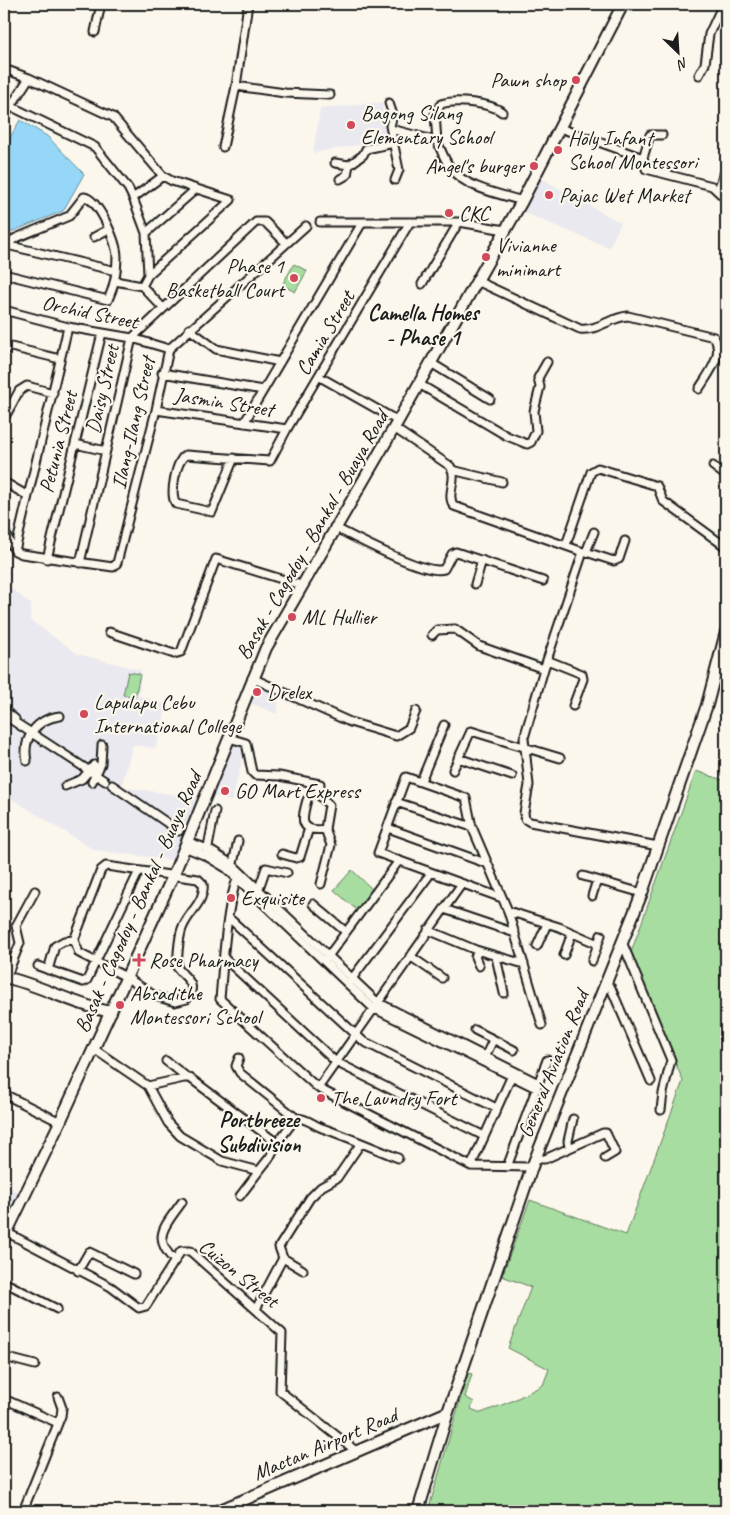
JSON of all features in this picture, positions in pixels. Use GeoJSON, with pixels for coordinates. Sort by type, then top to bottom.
{"type":"FeatureCollection","features":[{"type":"Feature","properties":{"kind":"street"},"geometry":{"type":"LineString","coordinates":[[95,32],[101,4]]}},
{"type":"Feature","properties":{"kind":"street"},"geometry":{"type":"LineString","coordinates":[[223,147],[236,86],[248,4]]}},
{"type":"Feature","properties":{"kind":"street","name":"Basak - Cagodoy - Bankal - Buaya Road"},"geometry":{"type":"LineString","coordinates":[[5,1235],[106,1024],[173,876],[252,678],[266,648],[300,585],[396,424],[522,201],[623,4]]}},
{"type":"Feature","properties":{"kind":"street"},"geometry":{"type":"LineString","coordinates":[[699,75],[705,64],[709,34],[723,4]]}},
{"type":"Feature","properties":{"kind":"street"},"geometry":{"type":"LineString","coordinates":[[4,69],[29,78],[113,118],[163,176],[231,200],[148,275],[142,286]]}},
{"type":"Feature","properties":{"kind":"street"},"geometry":{"type":"LineString","coordinates":[[4,117],[7,105],[29,78]]}},
{"type":"Feature","properties":{"kind":"street"},"geometry":{"type":"LineString","coordinates":[[236,86],[285,93],[330,95]]}},
{"type":"Feature","properties":{"kind":"street"},"geometry":{"type":"LineString","coordinates":[[502,112],[493,106],[473,103],[442,104],[435,114],[437,141],[450,168],[455,174],[473,185],[522,201]]}},
{"type":"Feature","properties":{"kind":"street"},"geometry":{"type":"LineString","coordinates":[[389,104],[393,115],[391,129],[399,170],[395,180]]}},
{"type":"Feature","properties":{"kind":"street"},"geometry":{"type":"LineString","coordinates":[[7,105],[95,147],[128,188],[133,198],[146,233],[148,275]]}},
{"type":"Feature","properties":{"kind":"street"},"geometry":{"type":"LineString","coordinates":[[560,128],[643,158]]}},
{"type":"Feature","properties":{"kind":"street"},"geometry":{"type":"LineString","coordinates":[[391,129],[437,141]]}},
{"type":"Feature","properties":{"kind":"street"},"geometry":{"type":"LineString","coordinates":[[662,135],[650,135],[643,158],[646,169],[718,190],[726,199]]}},
{"type":"Feature","properties":{"kind":"street"},"geometry":{"type":"LineString","coordinates":[[335,164],[349,165],[363,155],[366,149],[394,143]]}},
{"type":"Feature","properties":{"kind":"street"},"geometry":{"type":"LineString","coordinates":[[340,179],[347,175],[349,165]]}},
{"type":"Feature","properties":{"kind":"street"},"geometry":{"type":"LineString","coordinates":[[718,190],[726,169]]}},
{"type":"Feature","properties":{"kind":"street"},"geometry":{"type":"LineString","coordinates":[[133,198],[163,176]]}},
{"type":"Feature","properties":{"kind":"street"},"geometry":{"type":"LineString","coordinates":[[146,233],[196,189]]}},
{"type":"Feature","properties":{"kind":"street"},"geometry":{"type":"LineString","coordinates":[[4,274],[108,300],[116,271],[117,256],[110,229],[98,207],[91,199],[84,197],[70,216],[9,244]]}},
{"type":"Feature","properties":{"kind":"street","name":"Daisy Street"},"geometry":{"type":"LineString","coordinates":[[80,564],[132,338],[256,222],[265,222],[286,244]]}},
{"type":"Feature","properties":{"kind":"street"},"geometry":{"type":"LineString","coordinates":[[320,222],[459,222],[505,230]]}},
{"type":"Feature","properties":{"kind":"street","name":"Camia Street"},"geometry":{"type":"LineString","coordinates":[[234,458],[270,461],[287,429],[320,377],[410,222]]}},
{"type":"Feature","properties":{"kind":"street"},"geometry":{"type":"LineString","coordinates":[[422,284],[459,222]]}},
{"type":"Feature","properties":{"kind":"street"},"geometry":{"type":"LineString","coordinates":[[244,423],[362,223]]}},
{"type":"Feature","properties":{"kind":"street","name":"Ilang-Ilang Street"},"geometry":{"type":"LineString","coordinates":[[80,564],[114,567],[116,563],[156,410],[168,349],[306,226]]}},
{"type":"Feature","properties":{"kind":"street"},"geometry":{"type":"LineString","coordinates":[[94,236],[110,229]]}},
{"type":"Feature","properties":{"kind":"street"},"geometry":{"type":"LineString","coordinates":[[9,244],[116,271]]}},
{"type":"Feature","properties":{"kind":"street"},"geometry":{"type":"LineString","coordinates":[[114,281],[142,286],[163,308]]}},
{"type":"Feature","properties":{"kind":"street"},"geometry":{"type":"LineString","coordinates":[[477,281],[580,329],[598,327],[628,316],[714,338],[718,346],[717,358],[699,389]]}},
{"type":"Feature","properties":{"kind":"street","name":"Orchid Street"},"geometry":{"type":"LineString","coordinates":[[4,310],[68,328],[132,338],[168,349]]}},
{"type":"Feature","properties":{"kind":"street"},"geometry":{"type":"LineString","coordinates":[[16,551],[68,328]]}},
{"type":"Feature","properties":{"kind":"street"},"geometry":{"type":"LineString","coordinates":[[189,329],[216,349],[280,362]]}},
{"type":"Feature","properties":{"kind":"street","name":"Petunia Street"},"geometry":{"type":"LineString","coordinates":[[47,559],[102,333]]}},
{"type":"Feature","properties":{"kind":"street"},"geometry":{"type":"LineString","coordinates":[[4,352],[7,348],[11,347],[60,359]]}},
{"type":"Feature","properties":{"kind":"street"},"geometry":{"type":"LineString","coordinates":[[419,384],[507,436],[527,444],[531,442],[536,431],[537,425],[534,416],[540,388],[538,378],[547,362]]}},
{"type":"Feature","properties":{"kind":"street"},"geometry":{"type":"LineString","coordinates":[[431,363],[490,399]]}},
{"type":"Feature","properties":{"kind":"street"},"geometry":{"type":"LineString","coordinates":[[162,374],[263,390]]}},
{"type":"Feature","properties":{"kind":"street"},"geometry":{"type":"LineString","coordinates":[[320,377],[396,424],[452,470],[502,482]]}},
{"type":"Feature","properties":{"kind":"street"},"geometry":{"type":"LineString","coordinates":[[4,419],[18,391],[27,386],[53,393]]}},
{"type":"Feature","properties":{"kind":"street","name":"Jasmin Street"},"geometry":{"type":"LineString","coordinates":[[156,410],[287,429]]}},
{"type":"Feature","properties":{"kind":"street"},"geometry":{"type":"LineString","coordinates":[[75,444],[106,451]]}},
{"type":"Feature","properties":{"kind":"street"},"geometry":{"type":"LineString","coordinates":[[182,457],[234,458],[212,512],[176,504],[173,501],[172,495],[182,457]]}},
{"type":"Feature","properties":{"kind":"street"},"geometry":{"type":"LineString","coordinates":[[713,466],[726,476]]}},
{"type":"Feature","properties":{"kind":"street"},"geometry":{"type":"LineString","coordinates":[[566,545],[591,472],[598,468],[657,486],[663,501],[726,547]]}},
{"type":"Feature","properties":{"kind":"street"},"geometry":{"type":"LineString","coordinates":[[452,470],[454,473],[451,498],[454,506],[584,552],[616,561],[624,541]]}},
{"type":"Feature","properties":{"kind":"street"},"geometry":{"type":"LineString","coordinates":[[4,482],[28,496]]}},
{"type":"Feature","properties":{"kind":"street"},"geometry":{"type":"LineString","coordinates":[[334,527],[406,561],[433,571],[444,569],[452,554],[456,552],[543,581]]}},
{"type":"Feature","properties":{"kind":"street"},"geometry":{"type":"LineString","coordinates":[[4,531],[16,551],[47,559],[80,564]]}},
{"type":"Feature","properties":{"kind":"street"},"geometry":{"type":"LineString","coordinates":[[594,532],[584,552],[547,660],[524,738],[530,790],[524,812],[525,819],[537,824],[658,846]]}},
{"type":"Feature","properties":{"kind":"street"},"geometry":{"type":"LineString","coordinates":[[109,632],[174,654],[181,652],[216,559],[300,585]]}},
{"type":"Feature","properties":{"kind":"street"},"geometry":{"type":"LineString","coordinates":[[474,584],[482,560]]}},
{"type":"Feature","properties":{"kind":"street"},"geometry":{"type":"LineString","coordinates":[[432,635],[437,630],[455,629],[478,646],[544,670]]}},
{"type":"Feature","properties":{"kind":"street","name":"General Aviation Road"},"geometry":{"type":"LineString","coordinates":[[418,1511],[448,1412],[533,1163],[642,893],[707,705],[726,632]]}},
{"type":"Feature","properties":{"kind":"street"},"geometry":{"type":"LineString","coordinates":[[547,660],[582,674],[583,679],[573,706]]}},
{"type":"Feature","properties":{"kind":"street"},"geometry":{"type":"LineString","coordinates":[[252,678],[350,722],[396,736],[409,728],[416,711]]}},
{"type":"Feature","properties":{"kind":"street"},"geometry":{"type":"LineString","coordinates":[[4,710],[16,718],[12,720],[93,771],[179,831]]}},
{"type":"Feature","properties":{"kind":"street"},"geometry":{"type":"LineString","coordinates":[[27,761],[26,749],[31,733],[44,721],[60,716]]}},
{"type":"Feature","properties":{"kind":"street"},"geometry":{"type":"LineString","coordinates":[[420,781],[444,725]]}},
{"type":"Feature","properties":{"kind":"street"},"geometry":{"type":"LineString","coordinates":[[453,770],[471,731],[560,758]]}},
{"type":"Feature","properties":{"kind":"street"},"geometry":{"type":"LineString","coordinates":[[229,738],[246,743],[252,772],[255,775],[279,776],[320,784],[319,795],[329,805],[325,829],[332,845],[320,884]]}},
{"type":"Feature","properties":{"kind":"street"},"geometry":{"type":"LineString","coordinates":[[66,786],[77,782],[101,764],[102,745]]}},
{"type":"Feature","properties":{"kind":"street"},"geometry":{"type":"LineString","coordinates":[[458,758],[512,776]]}},
{"type":"Feature","properties":{"kind":"street"},"geometry":{"type":"LineString","coordinates":[[92,782],[93,771]]}},
{"type":"Feature","properties":{"kind":"street"},"geometry":{"type":"LineString","coordinates":[[502,898],[378,854],[406,777],[466,798],[472,827],[508,911],[542,1025]]}},
{"type":"Feature","properties":{"kind":"street"},"geometry":{"type":"LineString","coordinates":[[308,800],[302,818],[309,828]]}},
{"type":"Feature","properties":{"kind":"street"},"geometry":{"type":"LineString","coordinates":[[396,802],[472,827]]}},
{"type":"Feature","properties":{"kind":"street"},"geometry":{"type":"LineString","coordinates":[[207,852],[215,811]]}},
{"type":"Feature","properties":{"kind":"street"},"geometry":{"type":"LineString","coordinates":[[309,828],[325,829]]}},
{"type":"Feature","properties":{"kind":"street"},"geometry":{"type":"LineString","coordinates":[[282,854],[296,858],[300,857],[309,828]]}},
{"type":"Feature","properties":{"kind":"street"},"geometry":{"type":"LineString","coordinates":[[388,828],[488,864]]}},
{"type":"Feature","properties":{"kind":"street"},"geometry":{"type":"LineString","coordinates":[[232,868],[238,841]]}},
{"type":"Feature","properties":{"kind":"street"},"geometry":{"type":"LineString","coordinates":[[185,844],[207,852],[232,868],[238,876],[375,1005],[537,1086]]}},
{"type":"Feature","properties":{"kind":"street"},"geometry":{"type":"LineString","coordinates":[[327,958],[398,862]]}},
{"type":"Feature","properties":{"kind":"street"},"geometry":{"type":"LineString","coordinates":[[106,866],[139,871],[198,879],[204,887],[199,903],[181,930],[176,967],[191,981],[190,995],[182,1001],[165,1000],[126,977],[80,954],[74,940],[101,870],[106,866]]}},
{"type":"Feature","properties":{"kind":"street"},"geometry":{"type":"LineString","coordinates":[[257,893],[266,868],[287,873]]}},
{"type":"Feature","properties":{"kind":"street"},"geometry":{"type":"LineString","coordinates":[[38,966],[83,982],[87,980],[139,871]]}},
{"type":"Feature","properties":{"kind":"street"},"geometry":{"type":"LineString","coordinates":[[350,981],[431,873]]}},
{"type":"Feature","properties":{"kind":"street"},"geometry":{"type":"LineString","coordinates":[[238,876],[229,918],[220,999],[318,1088],[471,1166],[506,1167],[546,1160],[603,1132],[606,1133],[615,1152],[605,1158]]}},
{"type":"Feature","properties":{"kind":"street"},"geometry":{"type":"LineString","coordinates":[[583,876],[642,893]]}},
{"type":"Feature","properties":{"kind":"street"},"geometry":{"type":"LineString","coordinates":[[592,896],[597,880]]}},
{"type":"Feature","properties":{"kind":"street"},"geometry":{"type":"LineString","coordinates":[[318,1088],[462,884]]}},
{"type":"Feature","properties":{"kind":"street"},"geometry":{"type":"LineString","coordinates":[[35,891],[16,926],[20,943],[5,978],[49,991],[92,1008],[111,1012]]}},
{"type":"Feature","properties":{"kind":"street"},"geometry":{"type":"LineString","coordinates":[[313,904],[346,932]]}},
{"type":"Feature","properties":{"kind":"street"},"geometry":{"type":"LineString","coordinates":[[444,909],[515,933]]}},
{"type":"Feature","properties":{"kind":"street"},"geometry":{"type":"LineString","coordinates":[[508,911],[598,944]]}},
{"type":"Feature","properties":{"kind":"street"},"geometry":{"type":"LineString","coordinates":[[229,918],[363,1041],[496,1108]]}},
{"type":"Feature","properties":{"kind":"street"},"geometry":{"type":"LineString","coordinates":[[537,946],[547,924]]}},
{"type":"Feature","properties":{"kind":"street"},"geometry":{"type":"LineString","coordinates":[[428,930],[478,951],[524,964]]}},
{"type":"Feature","properties":{"kind":"street"},"geometry":{"type":"LineString","coordinates":[[564,955],[572,933]]}},
{"type":"Feature","properties":{"kind":"street"},"geometry":{"type":"LineString","coordinates":[[592,961],[601,935]]}},
{"type":"Feature","properties":{"kind":"street"},"geometry":{"type":"LineString","coordinates":[[48,970],[55,946],[64,941],[74,940]]}},
{"type":"Feature","properties":{"kind":"street"},"geometry":{"type":"LineString","coordinates":[[623,944],[671,1060],[661,1110]]}},
{"type":"Feature","properties":{"kind":"street"},"geometry":{"type":"LineString","coordinates":[[478,951],[475,957],[479,966]]}},
{"type":"Feature","properties":{"kind":"street"},"geometry":{"type":"LineString","coordinates":[[410,956],[442,978]]}},
{"type":"Feature","properties":{"kind":"street"},"geometry":{"type":"LineString","coordinates":[[496,956],[504,993]]}},
{"type":"Feature","properties":{"kind":"street"},"geometry":{"type":"LineString","coordinates":[[224,958],[336,1062],[484,1136]]}},
{"type":"Feature","properties":{"kind":"street"},"geometry":{"type":"LineString","coordinates":[[606,983],[611,988],[651,1081]]}},
{"type":"Feature","properties":{"kind":"street"},"geometry":{"type":"LineString","coordinates":[[92,1008],[106,1024]]}},
{"type":"Feature","properties":{"kind":"street"},"geometry":{"type":"LineString","coordinates":[[475,1030],[514,1050]]}},
{"type":"Feature","properties":{"kind":"street"},"geometry":{"type":"LineString","coordinates":[[483,1060],[492,1040]]}},
{"type":"Feature","properties":{"kind":"street"},"geometry":{"type":"LineString","coordinates":[[94,1049],[148,1086],[168,1123],[180,1136],[222,1161],[259,1171]]}},
{"type":"Feature","properties":{"kind":"street"},"geometry":{"type":"LineString","coordinates":[[239,1058],[236,1066],[240,1073],[296,1118],[309,1120],[322,1128],[398,1158]]}},
{"type":"Feature","properties":{"kind":"street"},"geometry":{"type":"LineString","coordinates":[[506,1167],[547,1060]]}},
{"type":"Feature","properties":{"kind":"street"},"geometry":{"type":"LineString","coordinates":[[166,1061],[277,1143]]}},
{"type":"Feature","properties":{"kind":"street"},"geometry":{"type":"LineString","coordinates":[[471,1166],[512,1074]]}},
{"type":"Feature","properties":{"kind":"street"},"geometry":{"type":"LineString","coordinates":[[148,1086],[188,1078]]}},
{"type":"Feature","properties":{"kind":"street"},"geometry":{"type":"LineString","coordinates":[[4,1094],[60,1122]]}},
{"type":"Feature","properties":{"kind":"street"},"geometry":{"type":"LineString","coordinates":[[240,1196],[270,1157],[277,1143],[296,1118]]}},
{"type":"Feature","properties":{"kind":"street"},"geometry":{"type":"LineString","coordinates":[[569,1148],[568,1141],[573,1119]]}},
{"type":"Feature","properties":{"kind":"street"},"geometry":{"type":"LineString","coordinates":[[303,1270],[283,1258],[279,1247],[310,1198],[321,1187],[337,1178],[361,1143]]}},
{"type":"Feature","properties":{"kind":"street"},"geometry":{"type":"LineString","coordinates":[[175,1261],[165,1252],[161,1239],[165,1226],[182,1202]]}},
{"type":"Feature","properties":{"kind":"street","name":"Cuizon Street"},"geometry":{"type":"LineString","coordinates":[[5,1235],[111,1287],[139,1308],[146,1306],[181,1251],[190,1251],[279,1328],[283,1337],[280,1391],[356,1451]]}},
{"type":"Feature","properties":{"kind":"street"},"geometry":{"type":"LineString","coordinates":[[78,1271],[89,1252],[134,1274]]}},
{"type":"Feature","properties":{"kind":"street"},"geometry":{"type":"LineString","coordinates":[[256,1309],[283,1258]]}},
{"type":"Feature","properties":{"kind":"street"},"geometry":{"type":"LineString","coordinates":[[4,1282],[57,1309]]}},
{"type":"Feature","properties":{"kind":"street"},"geometry":{"type":"LineString","coordinates":[[4,1357],[35,1365]]}},
{"type":"Feature","properties":{"kind":"street"},"geometry":{"type":"LineString","coordinates":[[23,1511],[58,1423],[62,1408],[58,1397]]}},
{"type":"Feature","properties":{"kind":"street"},"geometry":{"type":"LineString","coordinates":[[4,1399],[58,1423]]}},
{"type":"Feature","properties":{"kind":"street","name":"Mactan Airport Road"},"geometry":{"type":"LineString","coordinates":[[221,1511],[448,1412]]}},
{"type":"Feature","properties":{"kind":"shaded area","name":"Bagong Silang Elementary School"},"geometry":{"type":"Polygon","coordinates":[[[382,102],[387,140],[313,153],[320,109],[382,102]]]}},
{"type":"Feature","properties":{"kind":"shaded area"},"geometry":{"type":"Polygon","coordinates":[[[539,177],[621,223],[609,248],[520,211],[539,177]]]}},
{"type":"Feature","properties":{"kind":"shaded area","name":"Lapulapu Cebu International College"},"geometry":{"type":"Polygon","coordinates":[[[4,563],[10,572],[8,586],[31,604],[30,620],[78,654],[141,670],[139,696],[166,704],[163,725],[155,748],[133,745],[121,787],[200,798],[172,860],[94,850],[4,794],[4,563]]]}},
{"type":"Feature","properties":{"kind":"shaded area"},"geometry":{"type":"Polygon","coordinates":[[[256,684],[279,694],[277,714],[248,702],[256,684]]]}},
{"type":"Feature","properties":{"kind":"shaded area"},"geometry":{"type":"Polygon","coordinates":[[[232,741],[246,744],[232,801],[212,796],[232,741]]]}},
{"type":"Feature","properties":{"kind":"shaded area"},"geometry":{"type":"Polygon","coordinates":[[[4,1186],[22,1193],[4,1231],[4,1186]]]}},
{"type":"Feature","properties":{"kind":"green space","name":"Phase 1 Basketball Court"},"geometry":{"type":"Polygon","coordinates":[[[294,264],[307,271],[295,292],[282,285],[294,264]]]}},
{"type":"Feature","properties":{"kind":"green space"},"geometry":{"type":"Polygon","coordinates":[[[128,672],[140,674],[135,697],[123,695],[128,672]]]}},
{"type":"Feature","properties":{"kind":"green space"},"geometry":{"type":"Polygon","coordinates":[[[696,771],[726,781],[726,1505],[724,1511],[428,1511],[468,1373],[472,1374],[465,1397],[474,1402],[471,1409],[481,1413],[512,1401],[543,1385],[549,1369],[508,1348],[531,1287],[502,1276],[530,1200],[626,1235],[683,1081],[630,955],[696,771]]]}},
{"type":"Feature","properties":{"kind":"green space"},"geometry":{"type":"Polygon","coordinates":[[[352,870],[373,890],[359,912],[334,890],[352,870]]]}},
{"type":"Feature","properties":{"kind":"water"},"geometry":{"type":"Polygon","coordinates":[[[20,120],[47,136],[84,174],[63,211],[6,234],[4,233],[4,148],[20,120]]]}},
{"type":"Feature","properties":{"kind":"place","name":"Pawn shop"},"geometry":{"type":"Point","coordinates":[576,80]}},
{"type":"Feature","properties":{"kind":"place","name":"Bagong Silang Elementary School"},"geometry":{"type":"Point","coordinates":[351,125]}},
{"type":"Feature","properties":{"kind":"place","name":"Holy Infant School Montessori"},"geometry":{"type":"Point","coordinates":[558,150]}},
{"type":"Feature","properties":{"kind":"place","name":"Angel's burger"},"geometry":{"type":"Point","coordinates":[534,166]}},
{"type":"Feature","properties":{"kind":"place","name":"Pajac Wet Market"},"geometry":{"type":"Point","coordinates":[549,195]}},
{"type":"Feature","properties":{"kind":"place","name":"CKC"},"geometry":{"type":"Point","coordinates":[449,213]}},
{"type":"Feature","properties":{"kind":"place","name":"Vivianne minimart"},"geometry":{"type":"Point","coordinates":[486,257]}},
{"type":"Feature","properties":{"kind":"place","name":"Phase 1 Basketball Court"},"geometry":{"type":"Point","coordinates":[294,278]}},
{"type":"Feature","properties":{"kind":"place","name":"ML Hullier"},"geometry":{"type":"Point","coordinates":[292,617]}},
{"type":"Feature","properties":{"kind":"place","name":"Drelex"},"geometry":{"type":"Point","coordinates":[257,692]}},
{"type":"Feature","properties":{"kind":"place","name":"Lapulapu Cebu International College"},"geometry":{"type":"Point","coordinates":[84,714]}},
{"type":"Feature","properties":{"kind":"place","name":"GO Mart Express"},"geometry":{"type":"Point","coordinates":[225,791]}},
{"type":"Feature","properties":{"kind":"place","name":"Exquisite"},"geometry":{"type":"Point","coordinates":[231,898]}},
{"type":"Feature","properties":{"kind":"place","name":"Rose Pharmacy"},"geometry":{"type":"Point","coordinates":[139,960]}},
{"type":"Feature","properties":{"kind":"place","name":"Absadithe Montessori School"},"geometry":{"type":"Point","coordinates":[120,1005]}},
{"type":"Feature","properties":{"kind":"place","name":"The Laundry Fort"},"geometry":{"type":"Point","coordinates":[321,1098]}},
{"type":"Feature","properties":{"kind":"district","name":"Camella Homes - Phase 1"},"geometry":{"type":"Point","coordinates":[423,326]}},
{"type":"Feature","properties":{"kind":"district","name":"Portbreeze Subdivision"},"geometry":{"type":"Point","coordinates":[259,1132]}}]}
